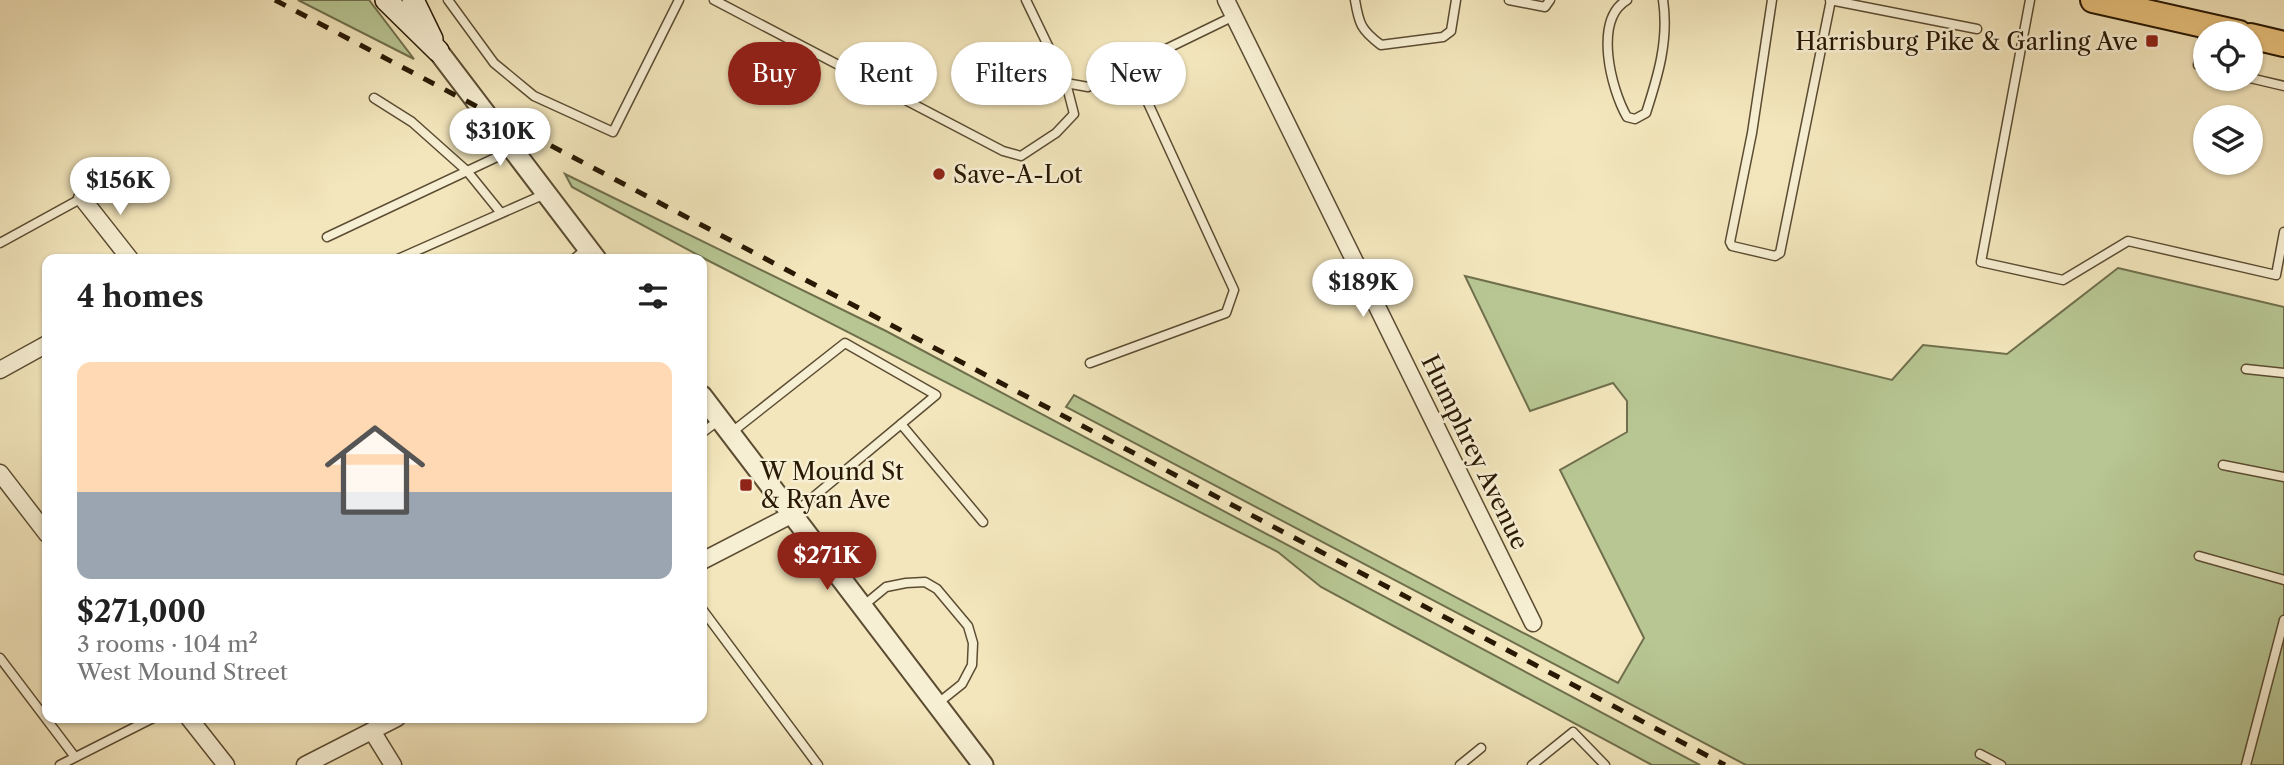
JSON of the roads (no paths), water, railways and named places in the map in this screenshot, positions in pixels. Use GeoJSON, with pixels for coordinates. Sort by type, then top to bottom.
{"type":"FeatureCollection","features":[{"type":"Feature","properties":{"kind":"main road"},"geometry":{"type":"LineString","coordinates":[[386,0],[438,51]]}},
{"type":"Feature","properties":{"kind":"main road"},"geometry":{"type":"LineString","coordinates":[[413,0],[438,51]]}},
{"type":"Feature","properties":{"kind":"main road"},"geometry":{"type":"LineString","coordinates":[[2093,0],[2146,6],[2193,21]]}},
{"type":"Feature","properties":{"kind":"main road"},"geometry":{"type":"LineString","coordinates":[[2263,39],[2284,44]]}},
{"type":"Feature","properties":{"kind":"street","name":"Humphrey Avenue"},"geometry":{"type":"LineString","coordinates":[[1226,0],[1534,622]]}},
{"type":"Feature","properties":{"kind":"street"},"geometry":{"type":"LineString","coordinates":[[438,51],[545,194],[585,254]]}},
{"type":"Feature","properties":{"kind":"street"},"geometry":{"type":"LineString","coordinates":[[82,198],[126,254]]}},
{"type":"Feature","properties":{"kind":"street"},"geometry":{"type":"LineString","coordinates":[[0,370],[42,347]]}},
{"type":"Feature","properties":{"kind":"street"},"geometry":{"type":"LineString","coordinates":[[707,403],[983,765]]}},
{"type":"Feature","properties":{"kind":"street"},"geometry":{"type":"LineString","coordinates":[[0,473],[42,528]]}},
{"type":"Feature","properties":{"kind":"street"},"geometry":{"type":"LineString","coordinates":[[707,558],[793,514]]}},
{"type":"Feature","properties":{"kind":"street"},"geometry":{"type":"LineString","coordinates":[[194,723],[226,765]]}},
{"type":"Feature","properties":{"kind":"street"},"geometry":{"type":"LineString","coordinates":[[305,765],[387,723]]}},
{"type":"Feature","properties":{"kind":"street"},"geometry":{"type":"LineString","coordinates":[[372,731],[393,765]]}},
{"type":"Feature","properties":{"kind":"lane"},"geometry":{"type":"LineString","coordinates":[[448,0],[494,63],[534,96],[613,132],[679,0]]}},
{"type":"Feature","properties":{"kind":"lane"},"geometry":{"type":"LineString","coordinates":[[714,0],[1003,151],[1021,156],[1056,133],[1074,114],[1072,105]]}},
{"type":"Feature","properties":{"kind":"lane"},"geometry":{"type":"LineString","coordinates":[[1026,0],[1046,42]]}},
{"type":"Feature","properties":{"kind":"lane"},"geometry":{"type":"LineString","coordinates":[[1355,0],[1358,19],[1364,32],[1381,45],[1443,37],[1451,31],[1457,8],[1456,0]]}},
{"type":"Feature","properties":{"kind":"lane"},"geometry":{"type":"LineString","coordinates":[[1509,0],[1545,7],[1550,0]]}},
{"type":"Feature","properties":{"kind":"lane"},"geometry":{"type":"LineString","coordinates":[[1627,0],[1620,4],[1609,23],[1608,64],[1622,109],[1627,117],[1635,119],[1646,113],[1661,68],[1664,0]]}},
{"type":"Feature","properties":{"kind":"lane"},"geometry":{"type":"LineString","coordinates":[[1772,0],[1752,133],[1730,243],[1732,246],[1775,256],[1780,253],[1831,0],[1977,29]]}},
{"type":"Feature","properties":{"kind":"lane"},"geometry":{"type":"LineString","coordinates":[[2030,0],[1981,262],[2063,280],[2128,241],[2276,275],[2284,232]]}},
{"type":"Feature","properties":{"kind":"lane"},"geometry":{"type":"LineString","coordinates":[[1180,42],[1234,16]]}},
{"type":"Feature","properties":{"kind":"lane"},"geometry":{"type":"LineString","coordinates":[[2263,81],[2284,86]]}},
{"type":"Feature","properties":{"kind":"lane"},"geometry":{"type":"LineString","coordinates":[[374,98],[412,122],[467,171],[501,214]]}},
{"type":"Feature","properties":{"kind":"lane"},"geometry":{"type":"LineString","coordinates":[[1090,363],[1226,313],[1234,290],[1149,105]]}},
{"type":"Feature","properties":{"kind":"lane"},"geometry":{"type":"LineString","coordinates":[[327,237],[512,150]]}},
{"type":"Feature","properties":{"kind":"lane"},"geometry":{"type":"LineString","coordinates":[[409,254],[545,194]]}},
{"type":"Feature","properties":{"kind":"lane"},"geometry":{"type":"LineString","coordinates":[[0,243],[82,198]]}},
{"type":"Feature","properties":{"kind":"lane"},"geometry":{"type":"LineString","coordinates":[[707,431],[725,426],[845,343],[936,395],[793,514]]}},
{"type":"Feature","properties":{"kind":"lane"},"geometry":{"type":"LineString","coordinates":[[2245,369],[2284,373]]}},
{"type":"Feature","properties":{"kind":"lane"},"geometry":{"type":"LineString","coordinates":[[901,424],[983,522]]}},
{"type":"Feature","properties":{"kind":"lane"},"geometry":{"type":"LineString","coordinates":[[2222,465],[2284,477]]}},
{"type":"Feature","properties":{"kind":"lane"},"geometry":{"type":"LineString","coordinates":[[2199,556],[2284,580]]}},
{"type":"Feature","properties":{"kind":"lane"},"geometry":{"type":"LineString","coordinates":[[863,606],[886,587],[925,582],[937,589],[968,626],[973,643],[972,664],[962,684],[937,704]]}},
{"type":"Feature","properties":{"kind":"lane"},"geometry":{"type":"LineString","coordinates":[[707,616],[818,765]]}},
{"type":"Feature","properties":{"kind":"lane"},"geometry":{"type":"LineString","coordinates":[[2246,765],[2280,651],[2284,620]]}},
{"type":"Feature","properties":{"kind":"lane"},"geometry":{"type":"LineString","coordinates":[[0,658],[42,713]]}},
{"type":"Feature","properties":{"kind":"lane"},"geometry":{"type":"LineString","coordinates":[[49,723],[75,757]]}},
{"type":"Feature","properties":{"kind":"lane"},"geometry":{"type":"LineString","coordinates":[[60,765],[143,723]]}},
{"type":"Feature","properties":{"kind":"lane"},"geometry":{"type":"LineString","coordinates":[[1532,765],[1573,732],[1605,765]]}},
{"type":"Feature","properties":{"kind":"lane"},"geometry":{"type":"LineString","coordinates":[[1460,765],[1481,748]]}},
{"type":"Feature","properties":{"kind":"lane"},"geometry":{"type":"LineString","coordinates":[[1980,754],[2001,765]]}},
{"type":"Feature","properties":{"kind":"railway"},"geometry":{"type":"LineString","coordinates":[[275,0],[1725,765]]}},
{"type":"Feature","properties":{"kind":"place","name":"Harrisburg Pike & Garling Ave"},"geometry":{"type":"Point","coordinates":[2152,41]}},
{"type":"Feature","properties":{"kind":"place","name":"Save-A-Lot"},"geometry":{"type":"Point","coordinates":[939,174]}},
{"type":"Feature","properties":{"kind":"place","name":"W Mound St & Ryan Ave"},"geometry":{"type":"Point","coordinates":[746,485]}}]}
